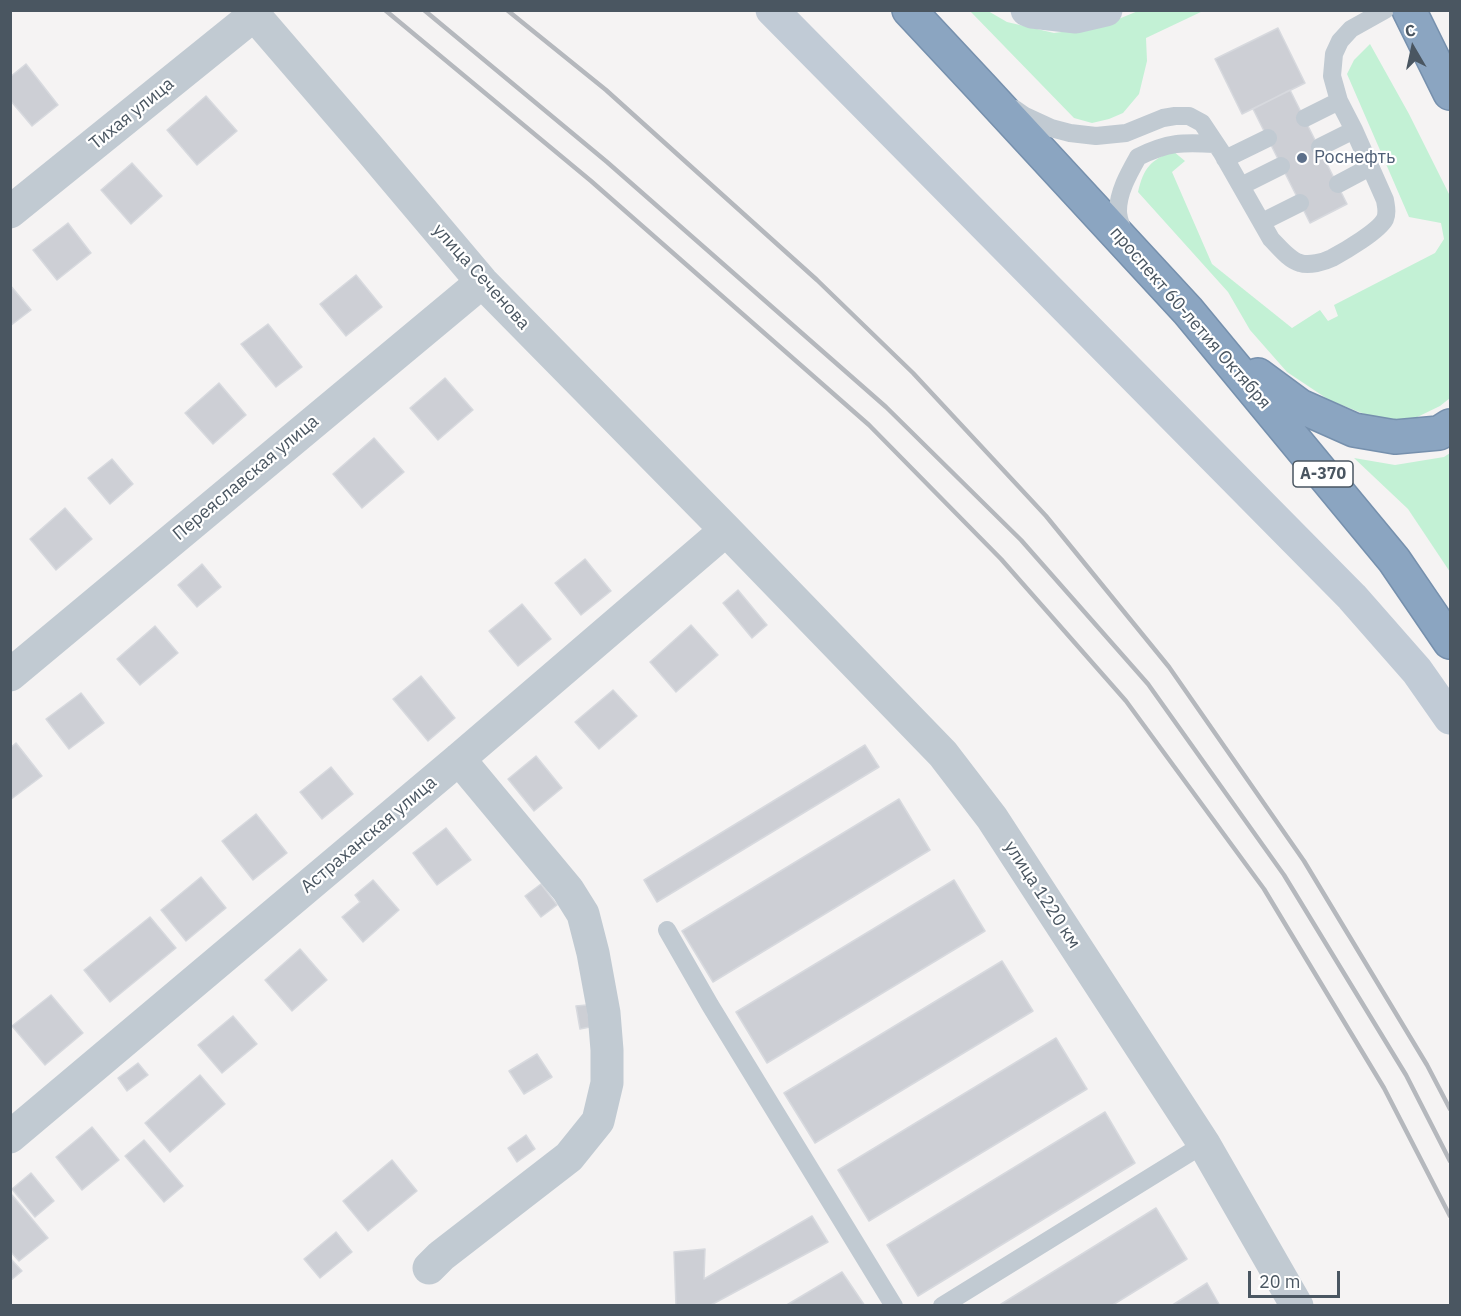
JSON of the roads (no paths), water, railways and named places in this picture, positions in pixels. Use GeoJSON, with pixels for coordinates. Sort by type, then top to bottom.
{"type":"FeatureCollection","features":[{"type":"Feature","properties":{"kind":"highway","name":"проспект 60-летия Октября"},"geometry":{"type":"LineString","coordinates":[[909,10],[1188,310],[1394,560],[1450,642]]}},
{"type":"Feature","properties":{"kind":"highway"},"geometry":{"type":"LineString","coordinates":[[1409,10],[1450,93]]}},
{"type":"Feature","properties":{"kind":"highway"},"geometry":{"type":"LineString","coordinates":[[1188,310],[1264,381],[1310,411],[1354,430],[1395,437],[1439,433],[1450,426]]}},
{"type":"Feature","properties":{"kind":"main road"},"geometry":{"type":"LineString","coordinates":[[772,10],[1352,597],[1417,671],[1450,718]]}},
{"type":"Feature","properties":{"kind":"main road"},"geometry":{"type":"LineString","coordinates":[[1027,10],[1076,17],[1106,10]]}},
{"type":"Feature","properties":{"kind":"street","name":"Тихая улица"},"geometry":{"type":"LineString","coordinates":[[10,212],[252,13]]}},
{"type":"Feature","properties":{"kind":"street","name":"улица Сеченова"},"geometry":{"type":"LineString","coordinates":[[252,13],[482,282],[726,530]]}},
{"type":"Feature","properties":{"kind":"street","name":"Переяславская улица"},"geometry":{"type":"LineString","coordinates":[[10,675],[482,282]]}},
{"type":"Feature","properties":{"kind":"street","name":"Астраханская улица"},"geometry":{"type":"LineString","coordinates":[[10,1137],[459,759],[726,530]]}},
{"type":"Feature","properties":{"kind":"street","name":"улица 1220 км"},"geometry":{"type":"LineString","coordinates":[[726,530],[943,754],[992,818],[1204,1144],[1297,1305]]}},
{"type":"Feature","properties":{"kind":"street"},"geometry":{"type":"LineString","coordinates":[[429,1268],[441,1256],[569,1157],[598,1120],[607,1083],[604,1013],[593,952],[583,914],[568,890],[459,759]]}},
{"type":"Feature","properties":{"kind":"lane"},"geometry":{"type":"LineString","coordinates":[[981,87],[1034,121],[1070,134],[1096,136],[1126,133],[1163,118],[1189,116],[1202,123],[1271,239],[1290,258],[1300,263],[1312,264],[1331,258],[1375,231],[1382,225],[1386,216],[1385,200],[1339,101],[1332,76],[1334,54],[1340,41],[1351,29],[1385,10]]}},
{"type":"Feature","properties":{"kind":"lane"},"geometry":{"type":"LineString","coordinates":[[1305,118],[1339,101]]}},
{"type":"Feature","properties":{"kind":"lane"},"geometry":{"type":"LineString","coordinates":[[1320,147],[1354,130]]}},
{"type":"Feature","properties":{"kind":"lane"},"geometry":{"type":"LineString","coordinates":[[1134,252],[1124,235],[1118,211],[1122,190],[1138,157],[1175,143],[1183,142],[1220,151],[1268,138]]}},
{"type":"Feature","properties":{"kind":"lane"},"geometry":{"type":"LineString","coordinates":[[1241,186],[1281,166]]}},
{"type":"Feature","properties":{"kind":"lane"},"geometry":{"type":"LineString","coordinates":[[1338,184],[1370,166]]}},
{"type":"Feature","properties":{"kind":"lane"},"geometry":{"type":"LineString","coordinates":[[1262,222],[1300,203]]}},
{"type":"Feature","properties":{"kind":"lane"},"geometry":{"type":"LineString","coordinates":[[667,930],[710,1005],[894,1305]]}},
{"type":"Feature","properties":{"kind":"lane"},"geometry":{"type":"LineString","coordinates":[[942,1305],[1204,1144]]}},
{"type":"Feature","properties":{"kind":"railway"},"geometry":{"type":"LineString","coordinates":[[385,10],[591,181],[869,425],[1001,559],[1126,701],[1264,889],[1384,1088],[1450,1216]]}},
{"type":"Feature","properties":{"kind":"railway"},"geometry":{"type":"LineString","coordinates":[[424,10],[607,162],[886,407],[1021,540],[1148,684],[1284,875],[1406,1075],[1450,1161]]}},
{"type":"Feature","properties":{"kind":"railway"},"geometry":{"type":"LineString","coordinates":[[507,10],[606,90],[817,280],[913,373],[1046,516],[1169,667],[1304,861],[1427,1065],[1450,1109]]}},
{"type":"Feature","properties":{"kind":"place","name":"Роснефть"},"geometry":{"type":"Point","coordinates":[1302,158]}}]}
